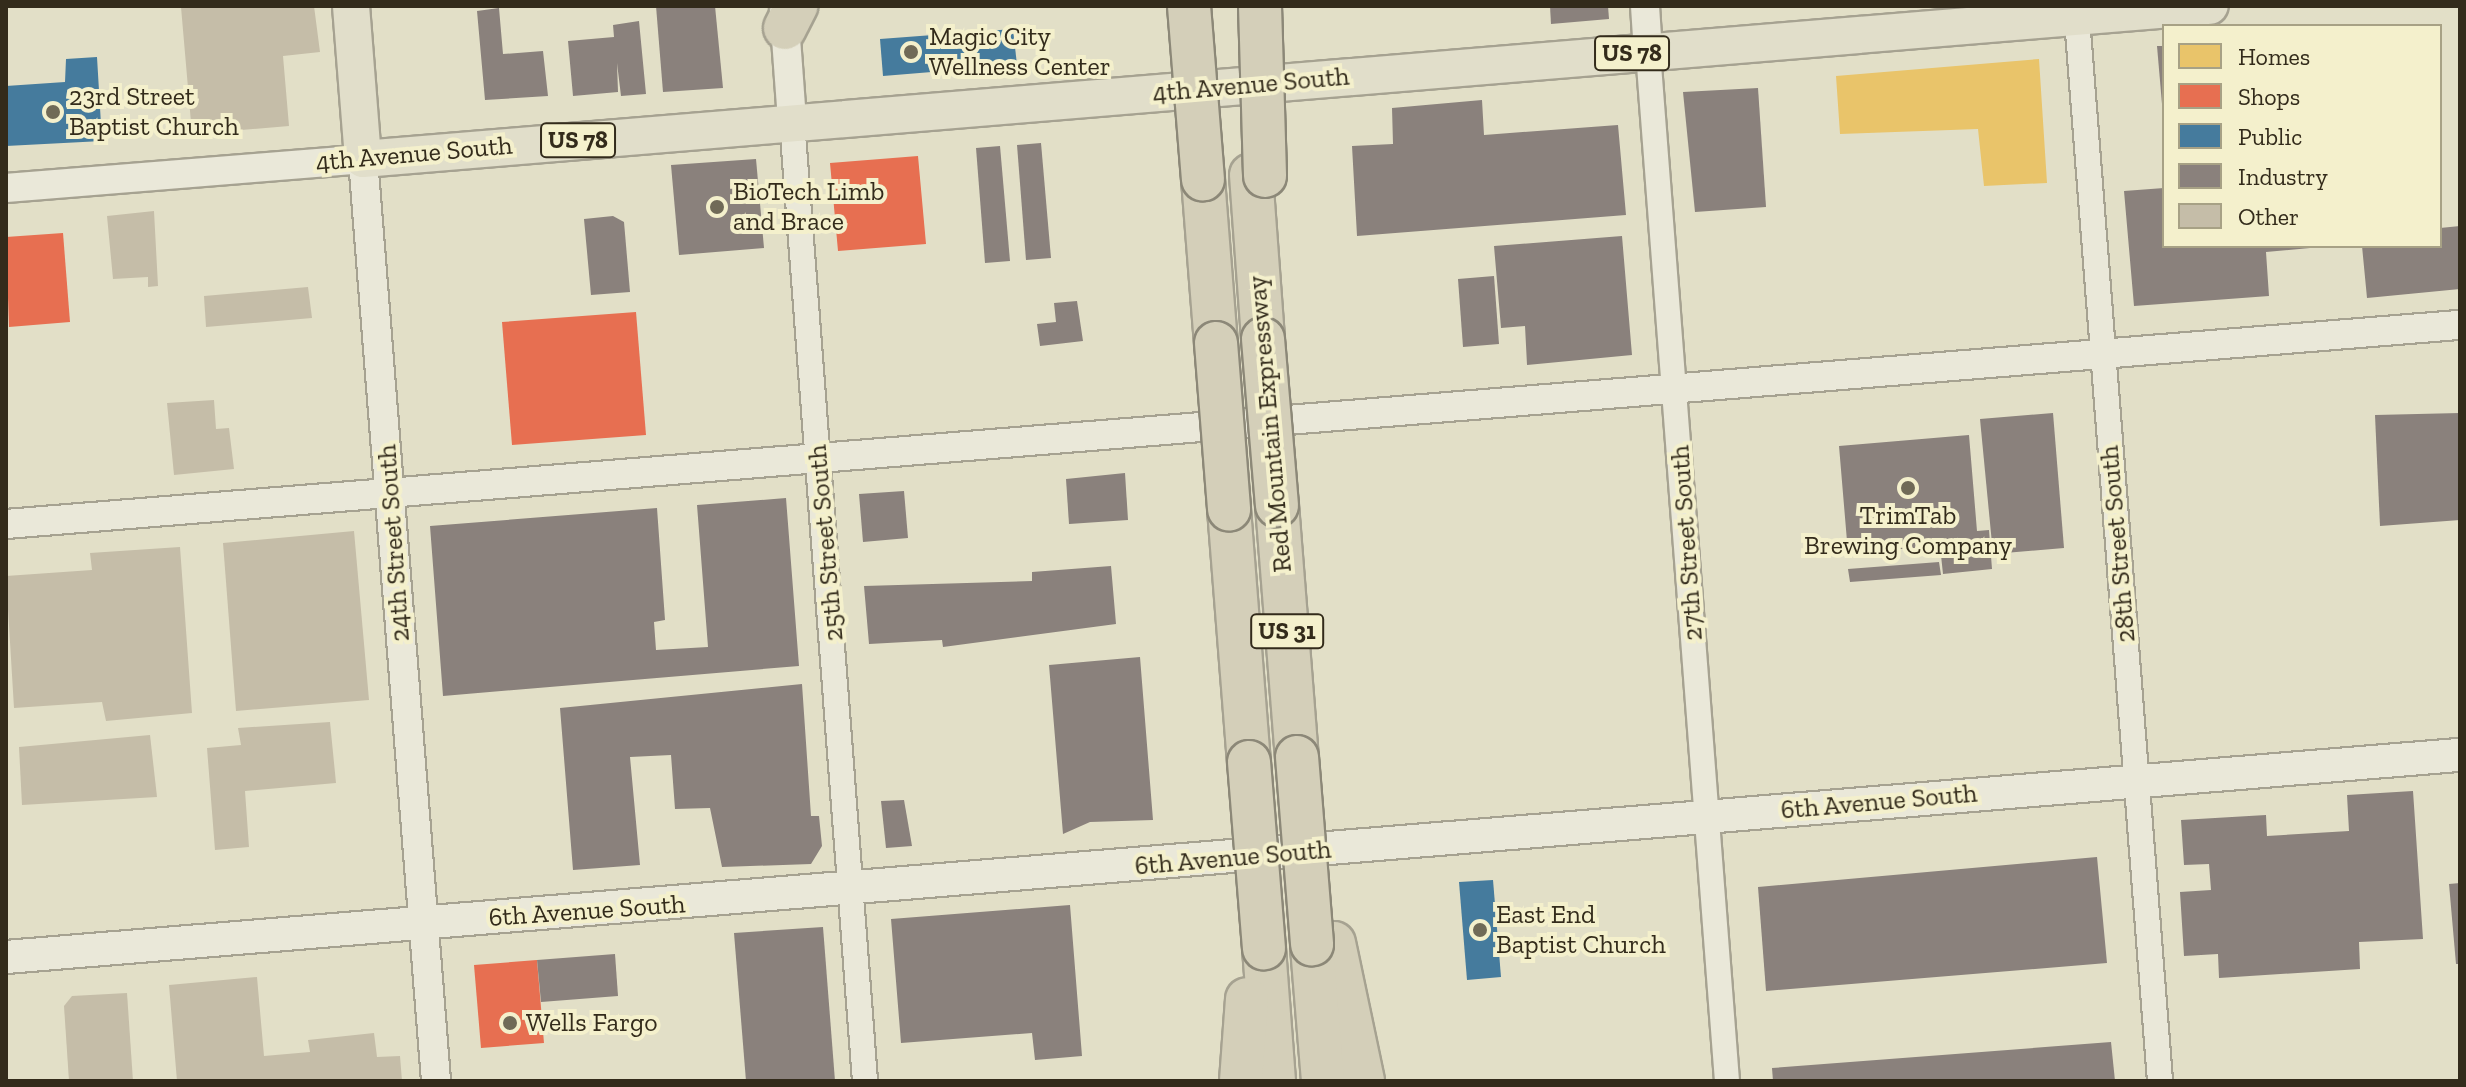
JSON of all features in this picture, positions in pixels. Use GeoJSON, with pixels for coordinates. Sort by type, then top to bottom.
{"type":"FeatureCollection","features":[{"type":"Feature","properties":{"kind":"highway"},"geometry":{"type":"LineString","coordinates":[[1172,6],[1196,91]]}},
{"type":"Feature","properties":{"kind":"highway","name":"Red Mountain Expressway"},"geometry":{"type":"LineString","coordinates":[[1189,6],[1242,672],[1232,705],[1242,763],[1257,949]]}},
{"type":"Feature","properties":{"kind":"highway"},"geometry":{"type":"LineString","coordinates":[[1237,6],[1258,175]]}},
{"type":"Feature","properties":{"kind":"highway"},"geometry":{"type":"LineString","coordinates":[[1258,175],[1260,6]]}},
{"type":"Feature","properties":{"kind":"highway","name":"Red Mountain Expressway"},"geometry":{"type":"LineString","coordinates":[[1258,175],[1263,339],[1302,819],[1323,943],[1323,1081]]}},
{"type":"Feature","properties":{"kind":"highway"},"geometry":{"type":"LineString","coordinates":[[1323,943],[1363,1081]]}},
{"type":"Feature","properties":{"kind":"highway"},"geometry":{"type":"LineString","coordinates":[[1241,1081],[1257,949]]}},
{"type":"Feature","properties":{"kind":"highway"},"geometry":{"type":"LineString","coordinates":[[1257,949],[1274,1081]]}},
{"type":"Feature","properties":{"kind":"main road","name":"24th Street South"},"geometry":{"type":"LineString","coordinates":[[351,6],[363,159]]}},
{"type":"Feature","properties":{"kind":"main road","name":"4th Avenue South"},"geometry":{"type":"LineString","coordinates":[[363,159],[1648,52],[2076,12],[2210,6]]}},
{"type":"Feature","properties":{"kind":"main road","name":"6th Avenue South"},"geometry":{"type":"LineString","coordinates":[[6,957],[848,892],[1709,816],[2460,755]]}},
{"type":"Feature","properties":{"kind":"street","name":"27th Street South"},"geometry":{"type":"LineString","coordinates":[[1645,6],[1727,1081]]}},
{"type":"Feature","properties":{"kind":"street","name":"28th Street South"},"geometry":{"type":"LineString","coordinates":[[2076,12],[2101,355],[2126,598],[2134,780],[2160,1081]]}},
{"type":"Feature","properties":{"kind":"street","name":"25th Street South"},"geometry":{"type":"LineString","coordinates":[[788,13],[792,121],[819,458],[848,892],[865,1081]]}},
{"type":"Feature","properties":{"kind":"street","name":"4th Avenue South"},"geometry":{"type":"LineString","coordinates":[[6,188],[363,159]]}},
{"type":"Feature","properties":{"kind":"street","name":"24th Street South"},"geometry":{"type":"LineString","coordinates":[[363,159],[436,1081]]}},
{"type":"Feature","properties":{"kind":"street"},"geometry":{"type":"LineString","coordinates":[[6,524],[2460,325]]}},
{"type":"Feature","properties":{"kind":"building: Homes"},"geometry":{"type":"Polygon","coordinates":[[[2039,59],[2047,183],[1984,186],[1978,129],[1840,134],[1836,76],[2039,59]]]}},
{"type":"Feature","properties":{"kind":"building: Shops"},"geometry":{"type":"Polygon","coordinates":[[[918,156],[926,244],[838,251],[830,163],[918,156]]]}},
{"type":"Feature","properties":{"kind":"building: Shops"},"geometry":{"type":"Polygon","coordinates":[[[63,233],[70,322],[9,327],[6,237],[63,233]]]}},
{"type":"Feature","properties":{"kind":"building: Shops"},"geometry":{"type":"Polygon","coordinates":[[[636,312],[646,435],[512,445],[502,322],[636,312]]]}},
{"type":"Feature","properties":{"kind":"building: Shops","name":"Wells Fargo"},"geometry":{"type":"Polygon","coordinates":[[[537,960],[544,1043],[481,1048],[474,965],[537,960]]]}},
{"type":"Feature","properties":{"kind":"building: Public"},"geometry":{"type":"Polygon","coordinates":[[[1013,29],[1017,65],[883,76],[880,39],[1013,29]]]}},
{"type":"Feature","properties":{"kind":"building: Public","name":"23rd Street Baptist Church"},"geometry":{"type":"Polygon","coordinates":[[[97,57],[102,141],[6,146],[6,86],[65,82],[66,59],[97,57]]]}},
{"type":"Feature","properties":{"kind":"building: Public","name":"East End Baptist Church"},"geometry":{"type":"Polygon","coordinates":[[[1493,880],[1501,977],[1467,980],[1459,882],[1493,880]]]}},
{"type":"Feature","properties":{"kind":"building: Industry"},"geometry":{"type":"Polygon","coordinates":[[[656,6],[715,6],[723,88],[663,92],[656,6]]]}},
{"type":"Feature","properties":{"kind":"building: Industry"},"geometry":{"type":"Polygon","coordinates":[[[1550,6],[1608,6],[1609,19],[1551,24],[1550,6]]]}},
{"type":"Feature","properties":{"kind":"building: Industry"},"geometry":{"type":"Polygon","coordinates":[[[499,8],[503,54],[543,51],[548,96],[485,100],[477,11],[499,8]]]}},
{"type":"Feature","properties":{"kind":"building: Industry"},"geometry":{"type":"Polygon","coordinates":[[[639,21],[646,94],[621,96],[617,63],[618,92],[573,96],[568,41],[614,37],[613,25],[639,21]]]}},
{"type":"Feature","properties":{"kind":"building: Industry"},"geometry":{"type":"Polygon","coordinates":[[[2157,46],[2162,46],[2162,104],[2157,46]]]}},
{"type":"Feature","properties":{"kind":"building: Industry"},"geometry":{"type":"Polygon","coordinates":[[[1758,88],[1766,207],[1695,212],[1683,92],[1758,88]]]}},
{"type":"Feature","properties":{"kind":"building: Industry"},"geometry":{"type":"Polygon","coordinates":[[[1482,100],[1484,135],[1618,125],[1626,215],[1357,236],[1352,146],[1393,144],[1392,108],[1482,100]]]}},
{"type":"Feature","properties":{"kind":"building: Industry"},"geometry":{"type":"Polygon","coordinates":[[[1041,143],[1051,258],[1026,260],[1017,145],[1041,143]]]}},
{"type":"Feature","properties":{"kind":"building: Industry"},"geometry":{"type":"Polygon","coordinates":[[[1000,146],[1010,261],[985,263],[976,148],[1000,146]]]}},
{"type":"Feature","properties":{"kind":"building: Industry","name":"BioTech Limb and Brace"},"geometry":{"type":"Polygon","coordinates":[[[756,159],[764,248],[679,255],[671,165],[756,159]]]}},
{"type":"Feature","properties":{"kind":"building: Industry"},"geometry":{"type":"Polygon","coordinates":[[[2162,188],[2162,248],[2310,248],[2266,252],[2269,296],[2134,306],[2124,191],[2162,188]]]}},
{"type":"Feature","properties":{"kind":"building: Industry"},"geometry":{"type":"Polygon","coordinates":[[[613,216],[624,222],[630,292],[591,295],[584,219],[613,216]]]}},
{"type":"Feature","properties":{"kind":"building: Industry"},"geometry":{"type":"Polygon","coordinates":[[[2460,226],[2460,289],[2367,298],[2362,248],[2442,248],[2442,228],[2460,226]]]}},
{"type":"Feature","properties":{"kind":"building: Industry"},"geometry":{"type":"Polygon","coordinates":[[[1622,236],[1632,355],[1527,365],[1525,326],[1501,328],[1494,246],[1622,236]]]}},
{"type":"Feature","properties":{"kind":"building: Industry"},"geometry":{"type":"Polygon","coordinates":[[[1494,276],[1499,344],[1463,347],[1458,279],[1494,276]]]}},
{"type":"Feature","properties":{"kind":"building: Industry"},"geometry":{"type":"Polygon","coordinates":[[[1077,301],[1083,341],[1040,346],[1037,324],[1056,322],[1054,303],[1077,301]]]}},
{"type":"Feature","properties":{"kind":"building: Industry"},"geometry":{"type":"Polygon","coordinates":[[[2053,413],[2064,548],[1993,554],[1980,419],[2053,413]]]}},
{"type":"Feature","properties":{"kind":"building: Industry"},"geometry":{"type":"Polygon","coordinates":[[[2460,413],[2460,520],[2380,526],[2375,415],[2460,413]]]}},
{"type":"Feature","properties":{"kind":"building: Industry","name":"TrimTab Brewing Company"},"geometry":{"type":"Polygon","coordinates":[[[1969,435],[1977,531],[1989,530],[1992,569],[1943,574],[1940,546],[1848,553],[1839,446],[1969,435]]]}},
{"type":"Feature","properties":{"kind":"building: Industry"},"geometry":{"type":"Polygon","coordinates":[[[1125,473],[1128,520],[1069,524],[1066,479],[1125,473]]]}},
{"type":"Feature","properties":{"kind":"building: Industry"},"geometry":{"type":"Polygon","coordinates":[[[904,491],[908,538],[863,542],[859,494],[904,491]]]}},
{"type":"Feature","properties":{"kind":"building: Industry"},"geometry":{"type":"Polygon","coordinates":[[[786,498],[799,666],[443,696],[430,526],[657,508],[665,620],[654,622],[656,650],[708,647],[697,505],[786,498]]]}},
{"type":"Feature","properties":{"kind":"building: Industry"},"geometry":{"type":"Polygon","coordinates":[[[1939,562],[1941,575],[1850,582],[1848,569],[1939,562]]]}},
{"type":"Feature","properties":{"kind":"building: Industry"},"geometry":{"type":"Polygon","coordinates":[[[1111,566],[1116,624],[943,647],[942,640],[869,644],[864,586],[1032,581],[1032,572],[1111,566]]]}},
{"type":"Feature","properties":{"kind":"building: Industry"},"geometry":{"type":"Polygon","coordinates":[[[1140,657],[1153,820],[1090,822],[1063,834],[1049,665],[1140,657]]]}},
{"type":"Feature","properties":{"kind":"building: Industry"},"geometry":{"type":"Polygon","coordinates":[[[802,684],[811,816],[819,816],[822,846],[811,864],[722,867],[710,808],[675,809],[671,755],[630,757],[640,865],[573,870],[560,708],[802,684]]]}},
{"type":"Feature","properties":{"kind":"building: Industry"},"geometry":{"type":"Polygon","coordinates":[[[2413,791],[2423,939],[2359,942],[2360,969],[2219,978],[2218,954],[2184,956],[2180,892],[2211,890],[2209,864],[2184,865],[2181,820],[2266,815],[2267,836],[2349,831],[2347,795],[2413,791]]]}},
{"type":"Feature","properties":{"kind":"building: Industry"},"geometry":{"type":"Polygon","coordinates":[[[904,800],[912,846],[886,848],[881,801],[904,800]]]}},
{"type":"Feature","properties":{"kind":"building: Industry"},"geometry":{"type":"Polygon","coordinates":[[[2097,857],[2107,963],[1766,991],[1758,887],[2097,857]]]}},
{"type":"Feature","properties":{"kind":"building: Industry"},"geometry":{"type":"Polygon","coordinates":[[[2460,883],[2460,964],[2456,964],[2449,884],[2460,883]]]}},
{"type":"Feature","properties":{"kind":"building: Industry"},"geometry":{"type":"Polygon","coordinates":[[[1070,905],[1082,1056],[1035,1060],[1032,1033],[901,1043],[891,919],[1070,905]]]}},
{"type":"Feature","properties":{"kind":"building: Industry"},"geometry":{"type":"Polygon","coordinates":[[[823,927],[835,1081],[746,1081],[734,933],[823,927]]]}},
{"type":"Feature","properties":{"kind":"building: Industry"},"geometry":{"type":"Polygon","coordinates":[[[615,954],[618,996],[541,1002],[537,960],[615,954]]]}},
{"type":"Feature","properties":{"kind":"building: Industry"},"geometry":{"type":"Polygon","coordinates":[[[2111,1042],[2115,1081],[1773,1081],[1772,1068],[2111,1042]]]}},
{"type":"Feature","properties":{"kind":"building: Other"},"geometry":{"type":"Polygon","coordinates":[[[314,6],[320,52],[283,56],[289,126],[192,134],[181,7],[314,6]]]}},
{"type":"Feature","properties":{"kind":"building: Other"},"geometry":{"type":"Polygon","coordinates":[[[154,211],[158,286],[148,287],[148,277],[113,279],[107,216],[154,211]]]}},
{"type":"Feature","properties":{"kind":"building: Other"},"geometry":{"type":"Polygon","coordinates":[[[308,287],[312,318],[206,327],[204,296],[308,287]]]}},
{"type":"Feature","properties":{"kind":"building: Other"},"geometry":{"type":"Polygon","coordinates":[[[214,400],[216,429],[229,428],[234,469],[174,475],[167,403],[214,400]]]}},
{"type":"Feature","properties":{"kind":"building: Other"},"geometry":{"type":"Polygon","coordinates":[[[354,531],[369,700],[236,711],[223,543],[354,531]]]}},
{"type":"Feature","properties":{"kind":"building: Other"},"geometry":{"type":"Polygon","coordinates":[[[180,547],[192,713],[106,721],[102,702],[14,708],[6,576],[92,570],[90,553],[180,547]]]}},
{"type":"Feature","properties":{"kind":"building: Other"},"geometry":{"type":"Polygon","coordinates":[[[330,722],[336,783],[245,791],[249,847],[215,850],[207,748],[241,745],[238,728],[330,722]]]}},
{"type":"Feature","properties":{"kind":"building: Other"},"geometry":{"type":"Polygon","coordinates":[[[150,735],[157,797],[22,805],[19,747],[150,735]]]}},
{"type":"Feature","properties":{"kind":"building: Other"},"geometry":{"type":"Polygon","coordinates":[[[257,977],[264,1056],[310,1052],[308,1040],[374,1033],[377,1057],[400,1056],[402,1081],[177,1081],[169,985],[257,977]]]}},
{"type":"Feature","properties":{"kind":"building: Other"},"geometry":{"type":"Polygon","coordinates":[[[127,993],[133,1081],[69,1081],[64,1006],[72,996],[127,993]]]}},
{"type":"Feature","properties":{"kind":"place","name":"Magic City Wellness Center"},"geometry":{"type":"Point","coordinates":[911,52]}},
{"type":"Feature","properties":{"kind":"place","name":"23rd Street Baptist Church"},"geometry":{"type":"Point","coordinates":[53,112]}},
{"type":"Feature","properties":{"kind":"place","name":"BioTech Limb and Brace"},"geometry":{"type":"Point","coordinates":[717,207]}},
{"type":"Feature","properties":{"kind":"place","name":"TrimTab Brewing Company"},"geometry":{"type":"Point","coordinates":[1908,488]}},
{"type":"Feature","properties":{"kind":"place","name":"East End Baptist Church"},"geometry":{"type":"Point","coordinates":[1480,930]}},
{"type":"Feature","properties":{"kind":"place","name":"Wells Fargo"},"geometry":{"type":"Point","coordinates":[510,1023]}}]}
